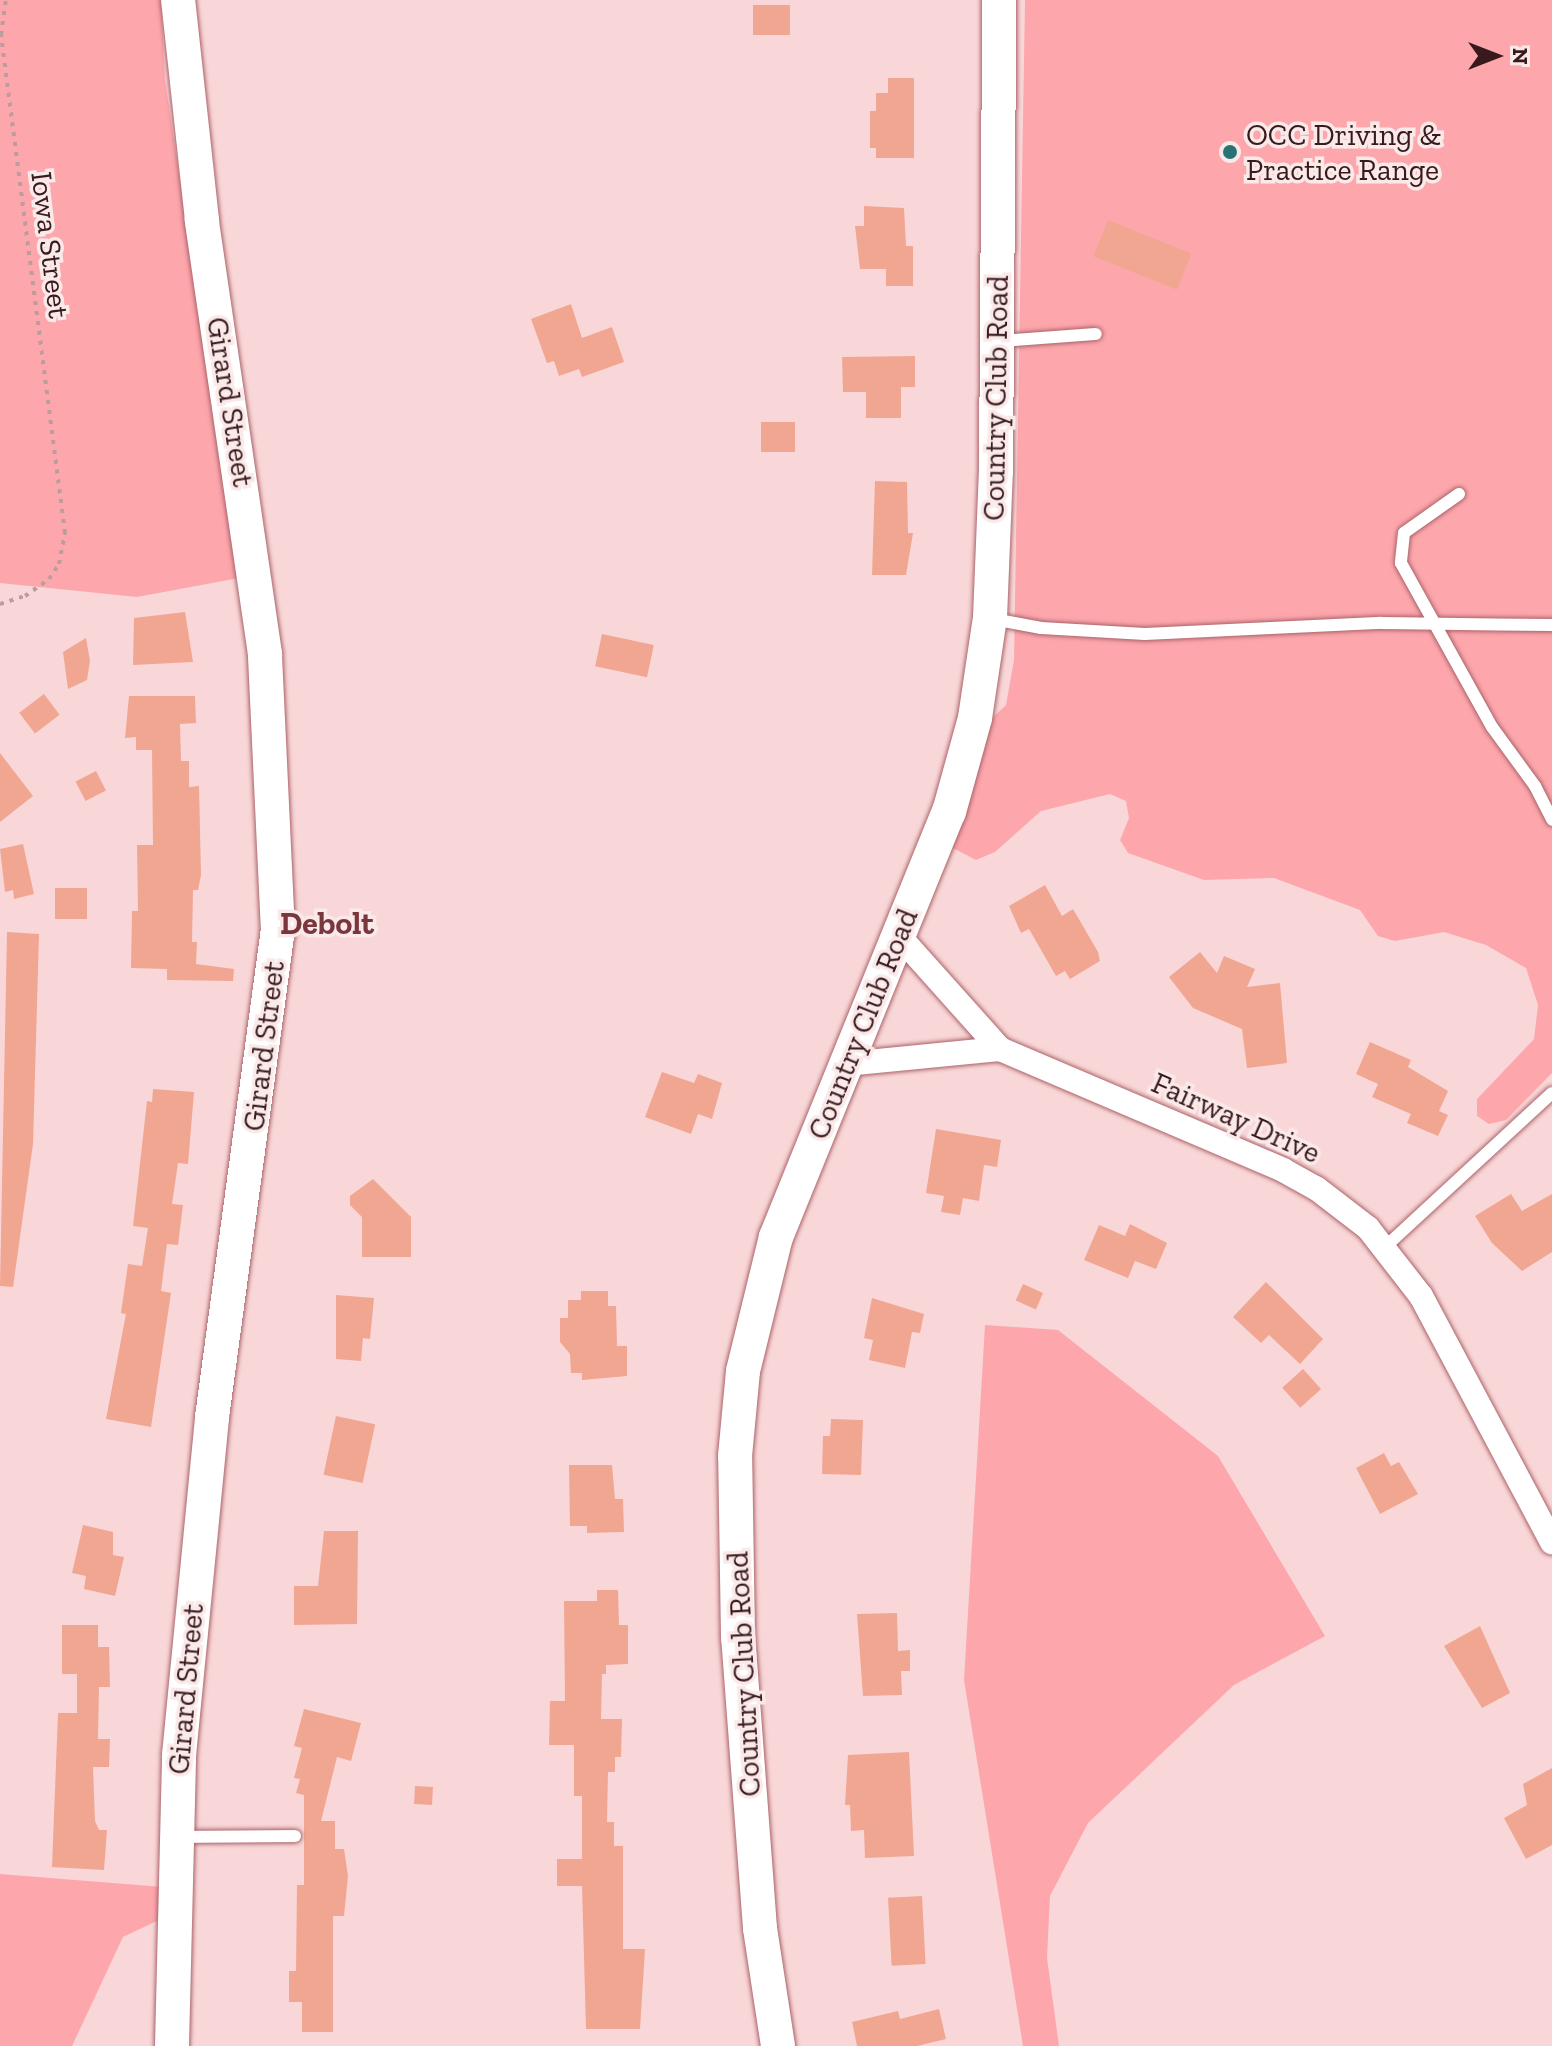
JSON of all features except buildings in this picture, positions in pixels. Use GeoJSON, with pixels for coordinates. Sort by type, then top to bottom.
{"type":"FeatureCollection","features":[{"type":"Feature","properties":{"kind":"street","name":"Girard Street"},"geometry":{"type":"LineString","coordinates":[[172,2046],[179,1755],[212,1417],[278,932],[265,654],[202,220],[178,0]]}},
{"type":"Feature","properties":{"kind":"street","name":"Country Club Road"},"geometry":{"type":"LineString","coordinates":[[778,2046],[760,1928],[741,1694],[735,1456],[743,1371],[757,1296],[964,767],[990,618],[998,342],[999,0]]}},
{"type":"Feature","properties":{"kind":"street","name":"Fairway Drive"},"geometry":{"type":"LineString","coordinates":[[899,936],[1000,1049],[1283,1170],[1316,1188],[1385,1247],[1421,1296],[1552,1542]]}},
{"type":"Feature","properties":{"kind":"street","name":"Fairway Drive"},"geometry":{"type":"LineString","coordinates":[[847,1064],[1000,1049]]}},
{"type":"Feature","properties":{"kind":"lane"},"geometry":{"type":"LineString","coordinates":[[998,342],[1096,334]]}},
{"type":"Feature","properties":{"kind":"lane"},"geometry":{"type":"LineString","coordinates":[[1459,494],[1412,525],[1400,539],[1401,563],[1492,727],[1535,786],[1552,820]]}},
{"type":"Feature","properties":{"kind":"lane"},"geometry":{"type":"LineString","coordinates":[[990,618],[1041,628],[1145,634],[1434,622],[1552,625]]}},
{"type":"Feature","properties":{"kind":"lane"},"geometry":{"type":"LineString","coordinates":[[1385,1247],[1552,1093]]}},
{"type":"Feature","properties":{"kind":"lane"},"geometry":{"type":"LineString","coordinates":[[177,1837],[295,1836]]}},
{"type":"Feature","properties":{"kind":"path","name":"Iowa Street"},"geometry":{"type":"LineString","coordinates":[[0,604],[25,596],[49,579],[59,564],[65,533],[1,35],[6,0]]}},
{"type":"Feature","properties":{"kind":"shaded area"},"geometry":{"type":"Polygon","coordinates":[[[0,0],[161,0],[165,80],[239,578],[137,597],[0,583],[0,0]]]}},
{"type":"Feature","properties":{"kind":"shaded area"},"geometry":{"type":"Polygon","coordinates":[[[1025,0],[1552,0],[1552,1073],[1506,1120],[1489,1124],[1477,1116],[1477,1099],[1534,1039],[1538,1005],[1526,968],[1486,945],[1444,932],[1395,941],[1378,936],[1360,910],[1274,878],[1204,880],[1128,853],[1120,840],[1129,818],[1126,801],[1110,794],[1041,811],[995,852],[976,860],[949,846],[988,722],[1006,705],[1014,660],[1025,0]]]}},
{"type":"Feature","properties":{"kind":"shaded area"},"geometry":{"type":"Polygon","coordinates":[[[985,1325],[1058,1330],[1218,1456],[1325,1636],[1234,1685],[1088,1823],[1050,1896],[1047,1958],[1059,2046],[1023,2046],[964,1680],[985,1325]]]}},
{"type":"Feature","properties":{"kind":"shaded area"},"geometry":{"type":"Polygon","coordinates":[[[0,1874],[163,1887],[163,1918],[123,1937],[72,2046],[0,2046],[0,1874]]]}},
{"type":"Feature","properties":{"kind":"place","name":"OCC Driving & Practice Range"},"geometry":{"type":"Point","coordinates":[1230,152]}},
{"type":"Feature","properties":{"kind":"district","name":"Debolt"},"geometry":{"type":"Point","coordinates":[327,923]}}]}
